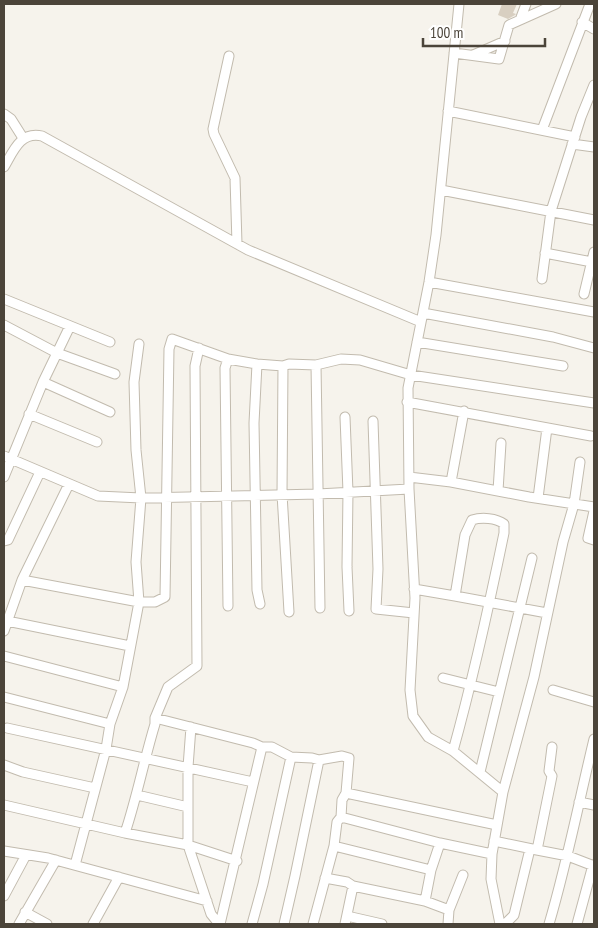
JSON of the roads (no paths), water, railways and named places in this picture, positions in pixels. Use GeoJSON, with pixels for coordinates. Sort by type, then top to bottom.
{"type":"FeatureCollection","features":[{"type":"Feature","properties":{"kind":"street"},"geometry":{"type":"LineString","coordinates":[[459,4],[442,190],[429,282],[408,388],[409,488],[414,589],[410,690],[413,716],[428,737],[453,751],[503,792]]}},
{"type":"Feature","properties":{"kind":"street"},"geometry":{"type":"LineString","coordinates":[[520,20],[526,4]]}},
{"type":"Feature","properties":{"kind":"street"},"geometry":{"type":"LineString","coordinates":[[454,53],[499,59],[509,26],[556,4]]}},
{"type":"Feature","properties":{"kind":"street"},"geometry":{"type":"LineString","coordinates":[[542,130],[590,4]]}},
{"type":"Feature","properties":{"kind":"street"},"geometry":{"type":"LineString","coordinates":[[582,22],[594,29]]}},
{"type":"Feature","properties":{"kind":"street"},"geometry":{"type":"LineString","coordinates":[[472,55],[504,41]]}},
{"type":"Feature","properties":{"kind":"street"},"geometry":{"type":"LineString","coordinates":[[229,56],[213,129],[235,178],[236,244]]}},
{"type":"Feature","properties":{"kind":"street"},"geometry":{"type":"LineString","coordinates":[[542,279],[551,211],[594,85]]}},
{"type":"Feature","properties":{"kind":"street"},"geometry":{"type":"LineString","coordinates":[[448,111],[542,130],[594,147]]}},
{"type":"Feature","properties":{"kind":"street"},"geometry":{"type":"LineString","coordinates":[[5,119],[23,138]]}},
{"type":"Feature","properties":{"kind":"street"},"geometry":{"type":"LineString","coordinates":[[4,167],[23,138],[32,135],[42,136],[257,255],[422,318],[553,337],[594,348]]}},
{"type":"Feature","properties":{"kind":"street"},"geometry":{"type":"LineString","coordinates":[[442,190],[594,220]]}},
{"type":"Feature","properties":{"kind":"street"},"geometry":{"type":"LineString","coordinates":[[545,253],[593,257],[584,294]]}},
{"type":"Feature","properties":{"kind":"street"},"geometry":{"type":"LineString","coordinates":[[429,282],[594,312]]}},
{"type":"Feature","properties":{"kind":"street"},"geometry":{"type":"LineString","coordinates":[[4,299],[110,342]]}},
{"type":"Feature","properties":{"kind":"street"},"geometry":{"type":"LineString","coordinates":[[4,325],[57,353],[115,374]]}},
{"type":"Feature","properties":{"kind":"street"},"geometry":{"type":"LineString","coordinates":[[4,477],[7,458],[70,326]]}},
{"type":"Feature","properties":{"kind":"street"},"geometry":{"type":"LineString","coordinates":[[22,580],[139,602],[155,602],[165,597],[168,349],[172,339],[228,359],[257,364],[283,366],[289,364],[316,365],[341,359],[360,360],[412,375],[594,403]]}},
{"type":"Feature","properties":{"kind":"street"},"geometry":{"type":"LineString","coordinates":[[418,342],[563,366]]}},
{"type":"Feature","properties":{"kind":"street"},"geometry":{"type":"LineString","coordinates":[[75,865],[106,749],[110,724],[123,687],[139,602],[136,562],[140,498],[136,450],[134,382],[139,344]]}},
{"type":"Feature","properties":{"kind":"street"},"geometry":{"type":"LineString","coordinates":[[125,834],[137,795],[144,758],[155,724],[155,718],[168,687],[197,666],[195,366],[199,348]]}},
{"type":"Feature","properties":{"kind":"street"},"geometry":{"type":"LineString","coordinates":[[228,359],[225,368],[228,606]]}},
{"type":"Feature","properties":{"kind":"street"},"geometry":{"type":"LineString","coordinates":[[257,364],[254,424],[257,590],[260,604]]}},
{"type":"Feature","properties":{"kind":"street"},"geometry":{"type":"LineString","coordinates":[[316,365],[320,608]]}},
{"type":"Feature","properties":{"kind":"street"},"geometry":{"type":"LineString","coordinates":[[283,366],[282,494],[289,612]]}},
{"type":"Feature","properties":{"kind":"street"},"geometry":{"type":"LineString","coordinates":[[43,382],[110,412]]}},
{"type":"Feature","properties":{"kind":"street"},"geometry":{"type":"LineString","coordinates":[[407,402],[464,411],[591,436]]}},
{"type":"Feature","properties":{"kind":"street"},"geometry":{"type":"LineString","coordinates":[[451,482],[464,411]]}},
{"type":"Feature","properties":{"kind":"street"},"geometry":{"type":"LineString","coordinates":[[29,414],[97,442]]}},
{"type":"Feature","properties":{"kind":"street"},"geometry":{"type":"LineString","coordinates":[[344,417],[348,492],[347,567],[349,611]]}},
{"type":"Feature","properties":{"kind":"street"},"geometry":{"type":"LineString","coordinates":[[374,421],[378,569],[376,609],[414,613]]}},
{"type":"Feature","properties":{"kind":"street"},"geometry":{"type":"LineString","coordinates":[[538,498],[547,428]]}},
{"type":"Feature","properties":{"kind":"street"},"geometry":{"type":"LineString","coordinates":[[498,492],[501,443]]}},
{"type":"Feature","properties":{"kind":"street"},"geometry":{"type":"LineString","coordinates":[[7,458],[98,496],[140,498],[318,494],[409,488]]}},
{"type":"Feature","properties":{"kind":"street"},"geometry":{"type":"LineString","coordinates":[[500,924],[491,879],[494,840],[503,792],[534,677],[563,542],[574,504],[580,462]]}},
{"type":"Feature","properties":{"kind":"street"},"geometry":{"type":"LineString","coordinates":[[4,541],[8,540],[40,472]]}},
{"type":"Feature","properties":{"kind":"street"},"geometry":{"type":"LineString","coordinates":[[409,477],[451,482],[498,492],[594,507]]}},
{"type":"Feature","properties":{"kind":"street"},"geometry":{"type":"LineString","coordinates":[[4,631],[22,580],[69,484]]}},
{"type":"Feature","properties":{"kind":"street"},"geometry":{"type":"LineString","coordinates":[[594,511],[588,538],[594,540]]}},
{"type":"Feature","properties":{"kind":"street"},"geometry":{"type":"LineString","coordinates":[[453,751],[471,685],[504,533],[504,524],[499,520],[477,518],[469,524],[455,596]]}},
{"type":"Feature","properties":{"kind":"street"},"geometry":{"type":"LineString","coordinates":[[480,772],[532,558]]}},
{"type":"Feature","properties":{"kind":"street"},"geometry":{"type":"LineString","coordinates":[[414,589],[547,613]]}},
{"type":"Feature","properties":{"kind":"street"},"geometry":{"type":"LineString","coordinates":[[7,621],[130,646]]}},
{"type":"Feature","properties":{"kind":"street"},"geometry":{"type":"LineString","coordinates":[[4,656],[123,687]]}},
{"type":"Feature","properties":{"kind":"street"},"geometry":{"type":"LineString","coordinates":[[443,678],[499,692]]}},
{"type":"Feature","properties":{"kind":"street"},"geometry":{"type":"LineString","coordinates":[[553,690],[594,702]]}},
{"type":"Feature","properties":{"kind":"street"},"geometry":{"type":"LineString","coordinates":[[4,697],[110,724]]}},
{"type":"Feature","properties":{"kind":"street"},"geometry":{"type":"LineString","coordinates":[[155,718],[191,726],[262,747],[272,747],[292,757],[319,760],[342,756],[350,758],[346,793],[342,800],[341,817],[337,822],[334,846],[313,924]]}},
{"type":"Feature","properties":{"kind":"street"},"geometry":{"type":"LineString","coordinates":[[191,726],[188,767],[188,845],[211,914],[220,924]]}},
{"type":"Feature","properties":{"kind":"street"},"geometry":{"type":"LineString","coordinates":[[7,728],[253,782]]}},
{"type":"Feature","properties":{"kind":"street"},"geometry":{"type":"LineString","coordinates":[[549,924],[568,856],[594,739]]}},
{"type":"Feature","properties":{"kind":"street"},"geometry":{"type":"LineString","coordinates":[[220,924],[237,861],[262,747]]}},
{"type":"Feature","properties":{"kind":"street"},"geometry":{"type":"LineString","coordinates":[[505,924],[514,915],[533,850],[552,776],[549,771],[552,747]]}},
{"type":"Feature","properties":{"kind":"street"},"geometry":{"type":"LineString","coordinates":[[252,924],[292,757]]}},
{"type":"Feature","properties":{"kind":"street"},"geometry":{"type":"LineString","coordinates":[[284,924],[296,876],[319,760]]}},
{"type":"Feature","properties":{"kind":"street"},"geometry":{"type":"LineString","coordinates":[[4,765],[24,772],[95,788]]}},
{"type":"Feature","properties":{"kind":"street"},"geometry":{"type":"LineString","coordinates":[[346,793],[497,824]]}},
{"type":"Feature","properties":{"kind":"street"},"geometry":{"type":"LineString","coordinates":[[137,795],[188,807]]}},
{"type":"Feature","properties":{"kind":"street"},"geometry":{"type":"LineString","coordinates":[[579,802],[594,805]]}},
{"type":"Feature","properties":{"kind":"street"},"geometry":{"type":"LineString","coordinates":[[4,805],[125,834],[188,845],[237,861]]}},
{"type":"Feature","properties":{"kind":"street"},"geometry":{"type":"LineString","coordinates":[[341,817],[440,843],[492,854]]}},
{"type":"Feature","properties":{"kind":"street"},"geometry":{"type":"LineString","coordinates":[[494,840],[533,850],[568,856],[594,866],[577,924]]}},
{"type":"Feature","properties":{"kind":"street"},"geometry":{"type":"LineString","coordinates":[[424,901],[440,843]]}},
{"type":"Feature","properties":{"kind":"street"},"geometry":{"type":"LineString","coordinates":[[334,846],[431,870]]}},
{"type":"Feature","properties":{"kind":"street"},"geometry":{"type":"LineString","coordinates":[[4,851],[56,860],[206,901]]}},
{"type":"Feature","properties":{"kind":"street"},"geometry":{"type":"LineString","coordinates":[[4,896],[26,855]]}},
{"type":"Feature","properties":{"kind":"street"},"geometry":{"type":"LineString","coordinates":[[19,924],[56,860]]}},
{"type":"Feature","properties":{"kind":"street"},"geometry":{"type":"LineString","coordinates":[[448,924],[449,910],[463,875]]}},
{"type":"Feature","properties":{"kind":"street"},"geometry":{"type":"LineString","coordinates":[[93,924],[119,877]]}},
{"type":"Feature","properties":{"kind":"street"},"geometry":{"type":"LineString","coordinates":[[325,878],[424,901],[449,910]]}},
{"type":"Feature","properties":{"kind":"street"},"geometry":{"type":"LineString","coordinates":[[353,886],[346,920],[382,924]]}},
{"type":"Feature","properties":{"kind":"street"},"geometry":{"type":"LineString","coordinates":[[25,912],[47,924]]}}]}
